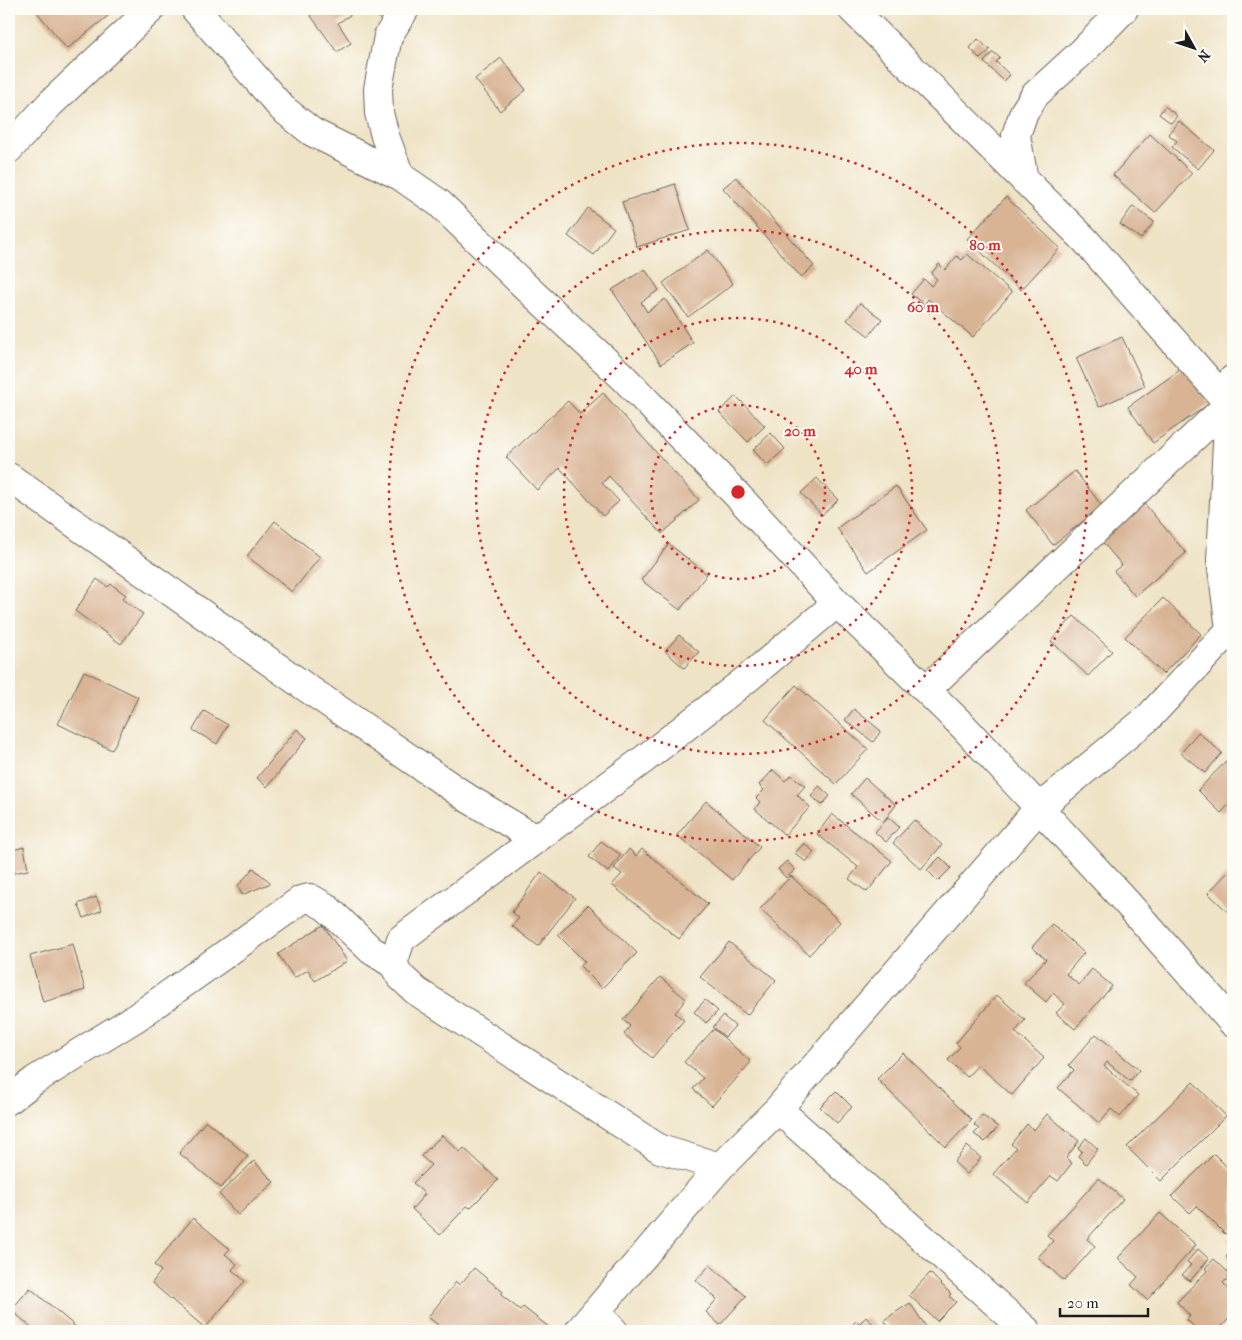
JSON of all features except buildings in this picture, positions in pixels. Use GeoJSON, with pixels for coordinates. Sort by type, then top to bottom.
{"type":"FeatureCollection","features":[{"type":"Feature","properties":{"kind":"street"},"geometry":{"type":"LineString","coordinates":[[9,149],[50,104],[151,9]]}},
{"type":"Feature","properties":{"kind":"street"},"geometry":{"type":"LineString","coordinates":[[195,9],[282,108],[312,132],[400,176],[440,203],[526,287],[623,377],[738,495],[837,603],[963,726],[1128,904],[1233,1023]]}},
{"type":"Feature","properties":{"kind":"street"},"geometry":{"type":"LineString","coordinates":[[400,176],[381,121],[378,89],[388,36],[405,9]]}},
{"type":"Feature","properties":{"kind":"street"},"geometry":{"type":"LineString","coordinates":[[614,1331],[587,1322],[720,1167],[778,1109],[1039,808],[1148,718],[1232,630],[1221,560],[1231,392],[1085,240],[852,9]]}},
{"type":"Feature","properties":{"kind":"street"},"geometry":{"type":"LineString","coordinates":[[1024,180],[1016,135],[1024,112],[1035,95],[1082,52],[1124,9]]}},
{"type":"Feature","properties":{"kind":"street"},"geometry":{"type":"LineString","coordinates":[[926,690],[1231,392]]}},
{"type":"Feature","properties":{"kind":"street"},"geometry":{"type":"LineString","coordinates":[[9,477],[304,686],[469,799],[536,839]]}},
{"type":"Feature","properties":{"kind":"street"},"geometry":{"type":"LineString","coordinates":[[393,964],[401,939],[643,760],[837,603]]}},
{"type":"Feature","properties":{"kind":"street"},"geometry":{"type":"LineString","coordinates":[[9,1100],[36,1080],[137,1017],[301,900],[310,898],[326,906],[371,950],[393,964],[400,976],[416,991],[660,1148],[720,1167]]}},
{"type":"Feature","properties":{"kind":"street"},"geometry":{"type":"LineString","coordinates":[[778,1109],[1027,1331]]}}]}
